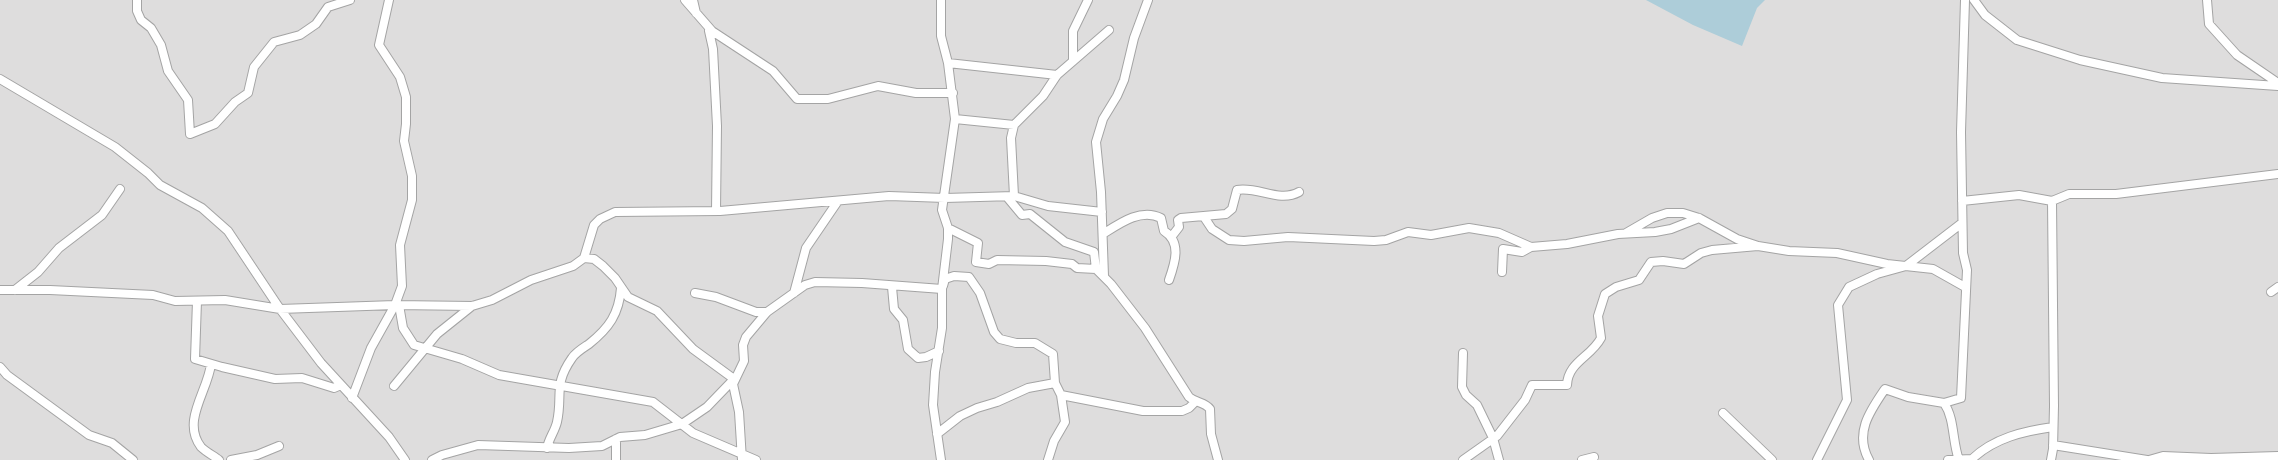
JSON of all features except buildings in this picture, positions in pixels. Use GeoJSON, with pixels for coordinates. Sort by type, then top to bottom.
{"type":"FeatureCollection","features":[{"type":"Feature","properties":{"kind":"street"},"geometry":{"type":"LineString","coordinates":[[137,0],[137,11],[141,20],[151,28],[160,45],[168,71],[188,100],[190,134],[215,124],[232,105],[248,94],[254,67],[274,42],[300,35],[316,24],[328,7],[350,0]]}},
{"type":"Feature","properties":{"kind":"street"},"geometry":{"type":"LineString","coordinates":[[352,398],[371,348],[397,305],[402,286],[400,245],[411,209],[412,188],[404,141],[406,124],[406,97],[400,77],[379,45],[389,0]]}},
{"type":"Feature","properties":{"kind":"street"},"geometry":{"type":"LineString","coordinates":[[685,0],[712,30],[768,67],[797,99],[828,99],[878,86],[916,93],[952,93]]}},
{"type":"Feature","properties":{"kind":"street"},"geometry":{"type":"LineString","coordinates":[[694,0],[696,14]]}},
{"type":"Feature","properties":{"kind":"street"},"geometry":{"type":"LineString","coordinates":[[941,0],[941,36],[948,64],[955,119],[945,198],[942,210],[948,228],[942,290],[942,328],[934,405],[941,460]]}},
{"type":"Feature","properties":{"kind":"street"},"geometry":{"type":"LineString","coordinates":[[1073,61],[1073,31],[1088,0]]}},
{"type":"Feature","properties":{"kind":"street"},"geometry":{"type":"LineString","coordinates":[[1104,276],[1104,234],[1096,142],[1103,120],[1117,96],[1124,80],[1134,38],[1148,0]]}},
{"type":"Feature","properties":{"kind":"street"},"geometry":{"type":"LineString","coordinates":[[1869,460],[1864,451],[1862,429],[1866,418],[1885,389],[1908,397],[1944,403],[1961,398],[1965,287],[1967,270],[1963,253],[1961,132],[1965,0]]}},
{"type":"Feature","properties":{"kind":"street"},"geometry":{"type":"LineString","coordinates":[[1974,0],[1985,15],[2017,40],[2080,60],[2162,78],[2278,86]]}},
{"type":"Feature","properties":{"kind":"street"},"geometry":{"type":"LineString","coordinates":[[2207,0],[2209,24],[2237,55],[2278,83]]}},
{"type":"Feature","properties":{"kind":"street"},"geometry":{"type":"LineString","coordinates":[[1096,269],[1094,252],[1065,242],[1030,214],[1022,215],[1010,196],[1011,138],[1014,125],[1043,96],[1057,75],[1109,30]]}},
{"type":"Feature","properties":{"kind":"street"},"geometry":{"type":"LineString","coordinates":[[709,31],[713,49],[717,126],[716,211]]}},
{"type":"Feature","properties":{"kind":"street"},"geometry":{"type":"LineString","coordinates":[[948,64],[1057,75]]}},
{"type":"Feature","properties":{"kind":"street"},"geometry":{"type":"LineString","coordinates":[[0,79],[115,147],[148,173],[160,185],[202,208],[228,231],[280,309],[321,363],[389,437],[405,460]]}},
{"type":"Feature","properties":{"kind":"street"},"geometry":{"type":"LineString","coordinates":[[955,119],[1014,125]]}},
{"type":"Feature","properties":{"kind":"street"},"geometry":{"type":"LineString","coordinates":[[1962,201],[2019,195],[2052,201],[2069,194],[2116,194],[2278,174]]}},
{"type":"Feature","properties":{"kind":"street"},"geometry":{"type":"LineString","coordinates":[[15,290],[38,272],[59,248],[102,215],[120,189]]}},
{"type":"Feature","properties":{"kind":"street"},"geometry":{"type":"LineString","coordinates":[[1169,280],[1175,259],[1172,236],[1179,227],[1179,219],[1195,216],[1204,217],[1226,214],[1232,209],[1237,190],[1250,189],[1284,197],[1291,196],[1299,192]]}},
{"type":"Feature","properties":{"kind":"street"},"geometry":{"type":"LineString","coordinates":[[0,290],[153,295],[175,301],[225,300],[280,309],[397,305],[472,306],[492,300],[531,280],[574,266],[584,258],[594,225],[600,219],[614,212],[716,211],[889,196],[945,198],[1010,196],[1048,206],[1102,212]]}},
{"type":"Feature","properties":{"kind":"street"},"geometry":{"type":"LineString","coordinates":[[794,293],[806,248],[838,201]]}},
{"type":"Feature","properties":{"kind":"street"},"geometry":{"type":"LineString","coordinates":[[2051,460],[2053,445],[2052,201]]}},
{"type":"Feature","properties":{"kind":"street"},"geometry":{"type":"LineString","coordinates":[[1626,233],[1652,218],[1667,213],[1683,213],[1699,218],[1737,239],[1758,246],[1789,251],[1837,253],[1933,270],[1965,287]]}},
{"type":"Feature","properties":{"kind":"street"},"geometry":{"type":"LineString","coordinates":[[1104,234],[1136,216],[1151,214],[1161,218],[1164,231],[1172,236]]}},
{"type":"Feature","properties":{"kind":"street"},"geometry":{"type":"LineString","coordinates":[[1204,217],[1212,229],[1229,240],[1244,241],[1288,237],[1374,241],[1386,240],[1408,232],[1431,235],[1470,228],[1499,233],[1531,247]]}},
{"type":"Feature","properties":{"kind":"street"},"geometry":{"type":"LineString","coordinates":[[1502,272],[1503,249],[1522,252],[1531,247],[1567,244],[1626,233],[1671,229],[1699,218]]}},
{"type":"Feature","properties":{"kind":"street"},"geometry":{"type":"LineString","coordinates":[[1817,460],[1846,400],[1838,305],[1849,287],[1876,274],[1906,266],[1962,223]]}},
{"type":"Feature","properties":{"kind":"street"},"geometry":{"type":"LineString","coordinates":[[948,228],[978,243],[976,262],[989,264],[997,260],[1046,261],[1072,264],[1077,268],[1096,269],[1104,276],[1153,339],[1189,397],[1194,402],[1204,404],[1210,409],[1211,434],[1218,460]]}},
{"type":"Feature","properties":{"kind":"street"},"geometry":{"type":"LineString","coordinates":[[1463,460],[1493,438],[1525,400],[1532,385],[1567,386],[1568,377],[1574,365],[1595,347],[1601,338],[1598,316],[1603,299],[1609,291],[1639,280],[1651,262],[1663,261],[1684,264],[1701,253],[1712,250],[1758,246]]}},
{"type":"Feature","properties":{"kind":"street"},"geometry":{"type":"LineString","coordinates":[[584,258],[594,259],[603,266],[615,278],[628,297],[657,311],[693,349],[734,379]]}},
{"type":"Feature","properties":{"kind":"street"},"geometry":{"type":"LineString","coordinates":[[942,290],[945,279],[954,276],[969,277],[980,294],[994,332],[1000,339],[1016,343],[1035,343],[1054,354],[1054,383],[1061,395],[1065,422],[1054,441],[1048,460]]}},
{"type":"Feature","properties":{"kind":"street"},"geometry":{"type":"LineString","coordinates":[[432,460],[442,455],[478,445],[547,448],[602,446],[620,437],[646,435],[682,424],[707,408],[734,379],[744,361],[744,345],[746,337],[767,312],[805,285],[816,282],[867,283],[892,287],[942,290]]}},
{"type":"Feature","properties":{"kind":"street"},"geometry":{"type":"LineString","coordinates":[[892,287],[894,309],[903,320],[908,349],[918,358],[926,357],[939,351]]}},
{"type":"Feature","properties":{"kind":"street"},"geometry":{"type":"LineString","coordinates":[[547,448],[549,437],[557,424],[559,384],[573,356],[601,335],[612,320],[620,305],[621,288]]}},
{"type":"Feature","properties":{"kind":"street"},"geometry":{"type":"LineString","coordinates":[[695,293],[716,297],[756,312],[767,312]]}},
{"type":"Feature","properties":{"kind":"street"},"geometry":{"type":"LineString","coordinates":[[197,301],[195,359],[275,378],[302,378],[334,388],[341,386]]}},
{"type":"Feature","properties":{"kind":"street"},"geometry":{"type":"LineString","coordinates":[[397,305],[403,328],[414,345],[426,347],[500,375],[559,384],[653,402],[693,433],[742,457],[756,460]]}},
{"type":"Feature","properties":{"kind":"street"},"geometry":{"type":"LineString","coordinates":[[394,386],[437,334],[472,306]]}},
{"type":"Feature","properties":{"kind":"street"},"geometry":{"type":"LineString","coordinates":[[1463,353],[1462,387],[1466,395],[1477,405],[1493,438],[1499,460]]}},
{"type":"Feature","properties":{"kind":"street"},"geometry":{"type":"LineString","coordinates":[[212,364],[210,375],[196,407],[194,432],[202,448],[219,460]]}},
{"type":"Feature","properties":{"kind":"street"},"geometry":{"type":"LineString","coordinates":[[0,367],[7,375],[84,431],[112,443],[134,460]]}},
{"type":"Feature","properties":{"kind":"street"},"geometry":{"type":"LineString","coordinates":[[734,379],[732,390],[739,412],[742,457]]}},
{"type":"Feature","properties":{"kind":"street"},"geometry":{"type":"LineString","coordinates":[[938,434],[960,416],[977,408],[997,402],[1028,388],[1054,383]]}},
{"type":"Feature","properties":{"kind":"street"},"geometry":{"type":"LineString","coordinates":[[1061,395],[1143,411],[1182,410],[1189,408],[1194,402]]}},
{"type":"Feature","properties":{"kind":"street"},"geometry":{"type":"LineString","coordinates":[[1944,403],[1950,412],[1954,447],[1959,459]]}},
{"type":"Feature","properties":{"kind":"street"},"geometry":{"type":"LineString","coordinates":[[1723,414],[1772,460]]}},
{"type":"Feature","properties":{"kind":"street"},"geometry":{"type":"LineString","coordinates":[[1948,460],[1972,459],[1983,449],[2024,431],[2053,427]]}},
{"type":"Feature","properties":{"kind":"street"},"geometry":{"type":"LineString","coordinates":[[616,439],[616,460]]}},
{"type":"Feature","properties":{"kind":"street"},"geometry":{"type":"LineString","coordinates":[[2053,445],[2148,460],[2163,456],[2211,458],[2278,456]]}},
{"type":"Feature","properties":{"kind":"street"},"geometry":{"type":"LineString","coordinates":[[230,460],[257,455],[279,446]]}},
{"type":"Feature","properties":{"kind":"street"},"geometry":{"type":"LineString","coordinates":[[257,455],[265,460]]}},
{"type":"Feature","properties":{"kind":"street"},"geometry":{"type":"LineString","coordinates":[[1582,460],[1594,457]]}},
{"type":"Feature","properties":{"kind":"shaded area"},"geometry":{"type":"Polygon","coordinates":[[[0,0],[2278,0],[2278,460],[0,460],[0,0]]]}},
{"type":"Feature","properties":{"kind":"water"},"geometry":{"type":"Polygon","coordinates":[[[1646,0],[1765,0],[1757,8],[1742,46],[1693,25],[1646,0]]]}}]}
